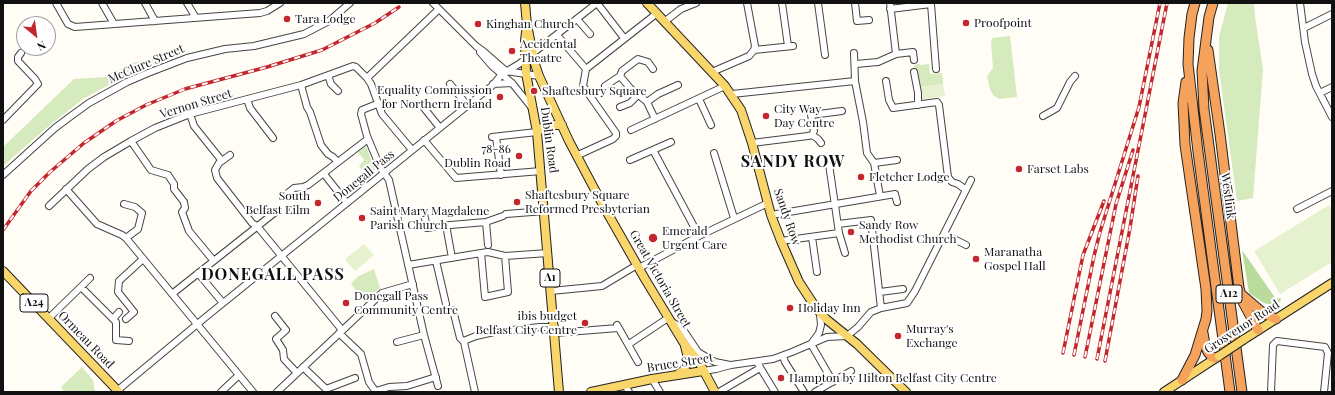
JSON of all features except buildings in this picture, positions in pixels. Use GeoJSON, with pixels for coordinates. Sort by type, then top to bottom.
{"type":"FeatureCollection","features":[{"type":"Feature","properties":{"kind":"highway","name":"Westlink"},"geometry":{"type":"LineString","coordinates":[[1195,3],[1190,32],[1188,64],[1198,152],[1230,392]]}},
{"type":"Feature","properties":{"kind":"highway","name":"Westlink"},"geometry":{"type":"LineString","coordinates":[[1213,3],[1209,17],[1202,71],[1204,109],[1242,392]]}},
{"type":"Feature","properties":{"kind":"highway"},"geometry":{"type":"LineString","coordinates":[[1206,37],[1240,294],[1258,330]]}},
{"type":"Feature","properties":{"kind":"highway"},"geometry":{"type":"LineString","coordinates":[[1182,380],[1195,355],[1206,319],[1207,301],[1185,145],[1183,103],[1188,64]]}},
{"type":"Feature","properties":{"kind":"highway"},"geometry":{"type":"LineString","coordinates":[[1240,294],[1263,313],[1276,319]]}},
{"type":"Feature","properties":{"kind":"highway"},"geometry":{"type":"LineString","coordinates":[[1202,332],[1208,352],[1212,357],[1217,357]]}},
{"type":"Feature","properties":{"kind":"main road","name":"A1"},"geometry":{"type":"LineString","coordinates":[[525,3],[529,56]]}},
{"type":"Feature","properties":{"kind":"main road","name":"Sandy Row"},"geometry":{"type":"LineString","coordinates":[[647,3],[725,86],[732,94],[741,110],[752,143],[771,215],[781,241],[799,282],[820,314],[847,336],[906,392]]}},
{"type":"Feature","properties":{"kind":"main road","name":"Great Victoria Street"},"geometry":{"type":"LineString","coordinates":[[529,56],[533,74],[562,124],[576,156],[638,267],[685,345],[694,355],[715,392]]}},
{"type":"Feature","properties":{"kind":"main road","name":"Dublin Road"},"geometry":{"type":"LineString","coordinates":[[529,56],[533,74],[534,112],[538,132],[559,388]]}},
{"type":"Feature","properties":{"kind":"main road"},"geometry":{"type":"LineString","coordinates":[[538,132],[546,125],[562,124]]}},
{"type":"Feature","properties":{"kind":"main road","name":"Ormeau Road"},"geometry":{"type":"LineString","coordinates":[[3,271],[119,391]]}},
{"type":"Feature","properties":{"kind":"main road","name":"Grosvenor Road"},"geometry":{"type":"LineString","coordinates":[[1164,392],[1332,283]]}},
{"type":"Feature","properties":{"kind":"main road","name":"Great Victoria Street"},"geometry":{"type":"LineString","coordinates":[[677,375],[684,370],[687,363],[685,345]]}},
{"type":"Feature","properties":{"kind":"main road","name":"Bruce Street"},"geometry":{"type":"LineString","coordinates":[[591,392],[627,388],[652,379],[703,371]]}},
{"type":"Feature","properties":{"kind":"main road","name":"A1"},"geometry":{"type":"LineString","coordinates":[[559,388],[566,392]]}},
{"type":"Feature","properties":{"kind":"street"},"geometry":{"type":"LineString","coordinates":[[56,3],[68,24],[75,27],[260,13],[267,11],[278,4]]}},
{"type":"Feature","properties":{"kind":"street"},"geometry":{"type":"LineString","coordinates":[[102,3],[114,24]]}},
{"type":"Feature","properties":{"kind":"street"},"geometry":{"type":"LineString","coordinates":[[145,3],[155,21]]}},
{"type":"Feature","properties":{"kind":"street"},"geometry":{"type":"LineString","coordinates":[[187,3],[196,18]]}},
{"type":"Feature","properties":{"kind":"street","name":"McClure Street"},"geometry":{"type":"LineString","coordinates":[[3,175],[55,128],[89,104],[126,82],[187,58],[225,49],[254,46],[294,37],[322,25],[350,3]]}},
{"type":"Feature","properties":{"kind":"street"},"geometry":{"type":"LineString","coordinates":[[433,3],[476,46],[492,66],[504,72],[533,74]]}},
{"type":"Feature","properties":{"kind":"street"},"geometry":{"type":"LineString","coordinates":[[504,72],[529,56],[597,3],[624,38]]}},
{"type":"Feature","properties":{"kind":"street"},"geometry":{"type":"LineString","coordinates":[[664,22],[681,9],[696,3]]}},
{"type":"Feature","properties":{"kind":"street"},"geometry":{"type":"LineString","coordinates":[[712,72],[749,56],[754,50],[755,46],[747,3]]}},
{"type":"Feature","properties":{"kind":"street"},"geometry":{"type":"LineString","coordinates":[[754,50],[790,46],[787,38],[782,3]]}},
{"type":"Feature","properties":{"kind":"street"},"geometry":{"type":"LineString","coordinates":[[818,3],[825,56]]}},
{"type":"Feature","properties":{"kind":"street"},"geometry":{"type":"LineString","coordinates":[[855,3],[857,21],[869,20]]}},
{"type":"Feature","properties":{"kind":"street"},"geometry":{"type":"LineString","coordinates":[[1300,3],[1305,42],[1312,74],[1332,117]]}},
{"type":"Feature","properties":{"kind":"street"},"geometry":{"type":"LineString","coordinates":[[896,54],[890,6],[931,4],[936,69]]}},
{"type":"Feature","properties":{"kind":"street"},"geometry":{"type":"LineString","coordinates":[[412,150],[382,114],[377,104],[371,84],[367,78],[439,9]]}},
{"type":"Feature","properties":{"kind":"street"},"geometry":{"type":"LineString","coordinates":[[576,156],[613,139],[616,136],[616,132],[583,86],[586,69],[656,14]]}},
{"type":"Feature","properties":{"kind":"street"},"geometry":{"type":"LineString","coordinates":[[1304,28],[1332,14]]}},
{"type":"Feature","properties":{"kind":"street"},"geometry":{"type":"LineString","coordinates":[[577,19],[590,34]]}},
{"type":"Feature","properties":{"kind":"street"},"geometry":{"type":"LineString","coordinates":[[557,34],[586,69]]}},
{"type":"Feature","properties":{"kind":"street"},"geometry":{"type":"LineString","coordinates":[[816,44],[823,44]]}},
{"type":"Feature","properties":{"kind":"street"},"geometry":{"type":"LineString","coordinates":[[856,64],[878,62],[896,54],[913,52],[914,60]]}},
{"type":"Feature","properties":{"kind":"street"},"geometry":{"type":"LineString","coordinates":[[854,53],[856,64],[854,68],[855,81],[863,122],[866,152],[874,162],[880,196]]}},
{"type":"Feature","properties":{"kind":"street"},"geometry":{"type":"LineString","coordinates":[[3,120],[38,84],[18,61],[19,56]]}},
{"type":"Feature","properties":{"kind":"street"},"geometry":{"type":"LineString","coordinates":[[605,86],[620,76],[622,71],[638,59],[648,62],[653,69]]}},
{"type":"Feature","properties":{"kind":"street","name":"Vernon Street"},"geometry":{"type":"LineString","coordinates":[[49,206],[66,189],[104,157],[155,128],[190,114],[301,85],[353,66],[367,78]]}},
{"type":"Feature","properties":{"kind":"street"},"geometry":{"type":"LineString","coordinates":[[504,72],[534,112]]}},
{"type":"Feature","properties":{"kind":"street","name":"Donegall Pass"},"geometry":{"type":"LineString","coordinates":[[119,391],[197,324],[440,128],[493,84],[504,72]]}},
{"type":"Feature","properties":{"kind":"street"},"geometry":{"type":"LineString","coordinates":[[914,72],[918,102]]}},
{"type":"Feature","properties":{"kind":"street"},"geometry":{"type":"LineString","coordinates":[[328,75],[331,84],[338,92]]}},
{"type":"Feature","properties":{"kind":"street"},"geometry":{"type":"LineString","coordinates":[[620,76],[638,95],[647,102],[655,119]]}},
{"type":"Feature","properties":{"kind":"street"},"geometry":{"type":"LineString","coordinates":[[1043,116],[1057,108],[1070,82],[1075,76]]}},
{"type":"Feature","properties":{"kind":"street"},"geometry":{"type":"LineString","coordinates":[[732,94],[855,81]]}},
{"type":"Feature","properties":{"kind":"street"},"geometry":{"type":"LineString","coordinates":[[886,81],[889,100],[893,108],[918,102],[937,102],[940,105],[948,177],[952,182],[958,184],[966,190]]}},
{"type":"Feature","properties":{"kind":"street"},"geometry":{"type":"LineString","coordinates":[[493,84],[512,83]]}},
{"type":"Feature","properties":{"kind":"street"},"geometry":{"type":"LineString","coordinates":[[666,83],[669,90]]}},
{"type":"Feature","properties":{"kind":"street"},"geometry":{"type":"LineString","coordinates":[[450,84],[467,105]]}},
{"type":"Feature","properties":{"kind":"street"},"geometry":{"type":"LineString","coordinates":[[301,85],[320,145],[338,162]]}},
{"type":"Feature","properties":{"kind":"street"},"geometry":{"type":"LineString","coordinates":[[647,102],[658,94],[678,85]]}},
{"type":"Feature","properties":{"kind":"street"},"geometry":{"type":"LineString","coordinates":[[631,130],[725,86]]}},
{"type":"Feature","properties":{"kind":"street"},"geometry":{"type":"LineString","coordinates":[[1320,93],[1332,87]]}},
{"type":"Feature","properties":{"kind":"street"},"geometry":{"type":"LineString","coordinates":[[620,107],[630,103],[638,95]]}},
{"type":"Feature","properties":{"kind":"street"},"geometry":{"type":"LineString","coordinates":[[248,99],[250,108],[273,138]]}},
{"type":"Feature","properties":{"kind":"street"},"geometry":{"type":"LineString","coordinates":[[699,99],[711,125]]}},
{"type":"Feature","properties":{"kind":"street"},"geometry":{"type":"LineString","coordinates":[[377,104],[362,110],[361,114],[363,124],[380,167],[389,180],[424,335],[438,386]]}},
{"type":"Feature","properties":{"kind":"street"},"geometry":{"type":"LineString","coordinates":[[424,108],[440,128]]}},
{"type":"Feature","properties":{"kind":"street"},"geometry":{"type":"LineString","coordinates":[[812,135],[814,131],[811,115],[842,111]]}},
{"type":"Feature","properties":{"kind":"street"},"geometry":{"type":"LineString","coordinates":[[190,114],[194,126],[222,161]]}},
{"type":"Feature","properties":{"kind":"street"},"geometry":{"type":"LineString","coordinates":[[501,175],[494,137],[538,132]]}},
{"type":"Feature","properties":{"kind":"street"},"geometry":{"type":"LineString","coordinates":[[752,143],[812,135],[821,143]]}},
{"type":"Feature","properties":{"kind":"street"},"geometry":{"type":"LineString","coordinates":[[284,196],[294,188],[308,185],[368,139]]}},
{"type":"Feature","properties":{"kind":"street"},"geometry":{"type":"LineString","coordinates":[[424,140],[456,178],[541,171]]}},
{"type":"Feature","properties":{"kind":"street"},"geometry":{"type":"LineString","coordinates":[[131,141],[151,170],[168,176],[174,184],[174,189],[184,202],[185,208],[182,212],[189,231],[213,260]]}},
{"type":"Feature","properties":{"kind":"street"},"geometry":{"type":"LineString","coordinates":[[630,160],[671,142]]}},
{"type":"Feature","properties":{"kind":"street"},"geometry":{"type":"LineString","coordinates":[[653,150],[699,236]]}},
{"type":"Feature","properties":{"kind":"street"},"geometry":{"type":"LineString","coordinates":[[714,153],[734,218]]}},
{"type":"Feature","properties":{"kind":"street"},"geometry":{"type":"LineString","coordinates":[[230,155],[222,161],[215,170],[217,178],[252,223],[257,226],[360,354],[369,382],[376,391],[389,387],[407,386],[436,377]]}},
{"type":"Feature","properties":{"kind":"street"},"geometry":{"type":"LineString","coordinates":[[874,162],[897,160]]}},
{"type":"Feature","properties":{"kind":"street"},"geometry":{"type":"LineString","coordinates":[[829,164],[839,233],[845,253]]}},
{"type":"Feature","properties":{"kind":"street"},"geometry":{"type":"LineString","coordinates":[[324,174],[347,203]]}},
{"type":"Feature","properties":{"kind":"street"},"geometry":{"type":"LineString","coordinates":[[847,336],[858,327],[871,312],[881,308],[903,305],[909,301],[972,180]]}},
{"type":"Feature","properties":{"kind":"street"},"geometry":{"type":"LineString","coordinates":[[66,189],[97,224],[126,238],[253,392]]}},
{"type":"Feature","properties":{"kind":"street"},"geometry":{"type":"LineString","coordinates":[[1297,209],[1332,191]]}},
{"type":"Feature","properties":{"kind":"street"},"geometry":{"type":"LineString","coordinates":[[771,215],[895,194],[897,202]]}},
{"type":"Feature","properties":{"kind":"street"},"geometry":{"type":"LineString","coordinates":[[551,291],[602,286],[734,218],[768,203]]}},
{"type":"Feature","properties":{"kind":"street"},"geometry":{"type":"LineString","coordinates":[[124,204],[135,207],[142,213],[138,229],[126,238]]}},
{"type":"Feature","properties":{"kind":"street"},"geometry":{"type":"LineString","coordinates":[[172,294],[278,210]]}},
{"type":"Feature","properties":{"kind":"street"},"geometry":{"type":"LineString","coordinates":[[424,214],[427,228],[486,222],[505,215],[545,211]]}},
{"type":"Feature","properties":{"kind":"street"},"geometry":{"type":"LineString","coordinates":[[838,224],[870,220],[881,308]]}},
{"type":"Feature","properties":{"kind":"street"},"geometry":{"type":"LineString","coordinates":[[486,222],[488,245]]}},
{"type":"Feature","properties":{"kind":"street"},"geometry":{"type":"LineString","coordinates":[[446,225],[452,258]]}},
{"type":"Feature","properties":{"kind":"street"},"geometry":{"type":"LineString","coordinates":[[781,241],[839,233]]}},
{"type":"Feature","properties":{"kind":"street"},"geometry":{"type":"LineString","coordinates":[[944,234],[966,245]]}},
{"type":"Feature","properties":{"kind":"street"},"geometry":{"type":"LineString","coordinates":[[812,237],[817,272]]}},
{"type":"Feature","properties":{"kind":"street"},"geometry":{"type":"LineString","coordinates":[[408,265],[488,252],[505,256],[548,253]]}},
{"type":"Feature","properties":{"kind":"street"},"geometry":{"type":"LineString","coordinates":[[481,253],[486,297],[508,292],[505,256]]}},
{"type":"Feature","properties":{"kind":"street"},"geometry":{"type":"LineString","coordinates":[[126,319],[134,312],[118,292],[119,281],[143,259]]}},
{"type":"Feature","properties":{"kind":"street"},"geometry":{"type":"LineString","coordinates":[[436,261],[446,304]]}},
{"type":"Feature","properties":{"kind":"street"},"geometry":{"type":"LineString","coordinates":[[198,273],[223,303]]}},
{"type":"Feature","properties":{"kind":"street"},"geometry":{"type":"LineString","coordinates":[[49,318],[90,278]]}},
{"type":"Feature","properties":{"kind":"street"},"geometry":{"type":"LineString","coordinates":[[279,392],[303,367],[382,293],[413,284]]}},
{"type":"Feature","properties":{"kind":"street"},"geometry":{"type":"LineString","coordinates":[[81,287],[116,322],[116,348]]}},
{"type":"Feature","properties":{"kind":"street"},"geometry":{"type":"LineString","coordinates":[[880,292],[903,289]]}},
{"type":"Feature","properties":{"kind":"street"},"geometry":{"type":"LineString","coordinates":[[453,310],[460,338],[464,342],[475,392]]}},
{"type":"Feature","properties":{"kind":"street"},"geometry":{"type":"LineString","coordinates":[[112,319],[119,312]]}},
{"type":"Feature","properties":{"kind":"street"},"geometry":{"type":"LineString","coordinates":[[820,314],[821,325],[819,333],[811,344],[833,382]]}},
{"type":"Feature","properties":{"kind":"street"},"geometry":{"type":"LineString","coordinates":[[275,316],[286,330],[276,339],[283,350],[284,359],[297,373]]}},
{"type":"Feature","properties":{"kind":"street"},"geometry":{"type":"LineString","coordinates":[[629,344],[669,319],[682,328],[698,352],[715,362],[731,365]]}},
{"type":"Feature","properties":{"kind":"street"},"geometry":{"type":"LineString","coordinates":[[464,342],[476,336],[494,332],[540,327],[555,330],[618,326],[638,362]]}},
{"type":"Feature","properties":{"kind":"street"},"geometry":{"type":"LineString","coordinates":[[397,342],[424,335]]}},
{"type":"Feature","properties":{"kind":"street","name":"Bruce Street"},"geometry":{"type":"LineString","coordinates":[[703,371],[773,359],[827,337],[847,336]]}},
{"type":"Feature","properties":{"kind":"street"},"geometry":{"type":"LineString","coordinates":[[116,340],[128,340]]}},
{"type":"Feature","properties":{"kind":"street"},"geometry":{"type":"LineString","coordinates":[[1273,392],[1273,345],[1277,341],[1325,347],[1328,353],[1329,368],[1324,392]]}},
{"type":"Feature","properties":{"kind":"street"},"geometry":{"type":"LineString","coordinates":[[783,356],[785,362],[804,392]]}},
{"type":"Feature","properties":{"kind":"street"},"geometry":{"type":"LineString","coordinates":[[757,361],[775,392]]}},
{"type":"Feature","properties":{"kind":"street"},"geometry":{"type":"LineString","coordinates":[[303,367],[326,389],[355,378]]}},
{"type":"Feature","properties":{"kind":"street"},"geometry":{"type":"LineString","coordinates":[[719,392],[760,368]]}},
{"type":"Feature","properties":{"kind":"street"},"geometry":{"type":"LineString","coordinates":[[814,392],[851,371]]}},
{"type":"Feature","properties":{"kind":"street"},"geometry":{"type":"LineString","coordinates":[[221,392],[239,375]]}},
{"type":"Feature","properties":{"kind":"street"},"geometry":{"type":"LineString","coordinates":[[652,379],[660,392]]}},
{"type":"Feature","properties":{"kind":"green space"},"geometry":{"type":"Polygon","coordinates":[[[1228,3],[1254,3],[1263,69],[1253,198],[1237,201],[1219,70],[1219,37],[1228,3]]]}},
{"type":"Feature","properties":{"kind":"green space"},"geometry":{"type":"Polygon","coordinates":[[[1010,36],[1017,97],[999,99],[993,95],[987,76],[993,68],[991,42],[992,38],[1010,36]]]}},
{"type":"Feature","properties":{"kind":"green space"},"geometry":{"type":"Polygon","coordinates":[[[167,58],[134,71],[83,99],[50,125],[3,166],[3,147],[74,79],[106,77],[132,63],[167,58]]]}},
{"type":"Feature","properties":{"kind":"green space"},"geometry":{"type":"Polygon","coordinates":[[[929,64],[930,74],[942,73],[943,84],[920,87],[918,76],[915,76],[914,68],[914,65],[929,64]]]}},
{"type":"Feature","properties":{"kind":"green space"},"geometry":{"type":"Polygon","coordinates":[[[943,84],[945,96],[922,99],[920,87],[943,84]]]}},
{"type":"Feature","properties":{"kind":"green space"},"geometry":{"type":"Polygon","coordinates":[[[366,146],[375,170],[367,177],[359,166],[364,160],[358,152],[366,146]]]}},
{"type":"Feature","properties":{"kind":"green space"},"geometry":{"type":"Polygon","coordinates":[[[1329,205],[1332,211],[1332,262],[1280,294],[1254,251],[1329,205]]]}},
{"type":"Feature","properties":{"kind":"green space"},"geometry":{"type":"Polygon","coordinates":[[[364,244],[374,255],[355,271],[345,259],[364,244]]]}},
{"type":"Feature","properties":{"kind":"green space"},"geometry":{"type":"Polygon","coordinates":[[[1242,250],[1276,299],[1281,298],[1280,302],[1273,305],[1264,303],[1249,293],[1242,250]]]}},
{"type":"Feature","properties":{"kind":"green space"},"geometry":{"type":"Polygon","coordinates":[[[374,269],[380,288],[363,302],[351,283],[359,276],[374,269]]]}},
{"type":"Feature","properties":{"kind":"green space"},"geometry":{"type":"Polygon","coordinates":[[[82,367],[93,380],[95,392],[64,392],[61,387],[82,367]]]}},
{"type":"Feature","properties":{"kind":"railway"},"geometry":{"type":"LineString","coordinates":[[1074,355],[1100,232],[1139,107],[1160,3]]}},
{"type":"Feature","properties":{"kind":"railway"},"geometry":{"type":"LineString","coordinates":[[1097,359],[1167,3]]}},
{"type":"Feature","properties":{"kind":"railway"},"geometry":{"type":"LineString","coordinates":[[3,230],[31,191],[50,172],[84,143],[116,121],[146,105],[185,89],[267,67],[322,50],[375,23],[399,7]]}},
{"type":"Feature","properties":{"kind":"railway"},"geometry":{"type":"LineString","coordinates":[[1085,357],[1116,204],[1133,150]]}},
{"type":"Feature","properties":{"kind":"railway"},"geometry":{"type":"LineString","coordinates":[[1105,361],[1130,228],[1138,176]]}},
{"type":"Feature","properties":{"kind":"railway"},"geometry":{"type":"LineString","coordinates":[[1063,353],[1083,255],[1104,201]]}},
{"type":"Feature","properties":{"kind":"place","name":"Tara Lodge"},"geometry":{"type":"Point","coordinates":[287,19]}},
{"type":"Feature","properties":{"kind":"place","name":"Proofpoint"},"geometry":{"type":"Point","coordinates":[966,23]}},
{"type":"Feature","properties":{"kind":"place","name":"Kinghan Church"},"geometry":{"type":"Point","coordinates":[478,24]}},
{"type":"Feature","properties":{"kind":"place","name":"Accidental Theatre"},"geometry":{"type":"Point","coordinates":[512,51]}},
{"type":"Feature","properties":{"kind":"place","name":"Shaftesbury Square"},"geometry":{"type":"Point","coordinates":[534,91]}},
{"type":"Feature","properties":{"kind":"place","name":"Equality Commission for Northern Ireland"},"geometry":{"type":"Point","coordinates":[500,97]}},
{"type":"Feature","properties":{"kind":"place","name":"City Way Day Centre"},"geometry":{"type":"Point","coordinates":[766,116]}},
{"type":"Feature","properties":{"kind":"place","name":"78-86 Dublin Road"},"geometry":{"type":"Point","coordinates":[519,156]}},
{"type":"Feature","properties":{"kind":"place","name":"Farset Labs"},"geometry":{"type":"Point","coordinates":[1019,169]}},
{"type":"Feature","properties":{"kind":"place","name":"Fletcher Lodge"},"geometry":{"type":"Point","coordinates":[861,177]}},
{"type":"Feature","properties":{"kind":"place","name":"Shaftesbury Square Reformed Presbyterian"},"geometry":{"type":"Point","coordinates":[517,202]}},
{"type":"Feature","properties":{"kind":"place","name":"South Belfast Eilm"},"geometry":{"type":"Point","coordinates":[318,203]}},
{"type":"Feature","properties":{"kind":"place","name":"Saint Mary Magdalene Parish Church"},"geometry":{"type":"Point","coordinates":[362,218]}},
{"type":"Feature","properties":{"kind":"place","name":"Sandy Row Methodist Church"},"geometry":{"type":"Point","coordinates":[851,232]}},
{"type":"Feature","properties":{"kind":"place","name":"Emerald Urgent Care"},"geometry":{"type":"Point","coordinates":[653,238]}},
{"type":"Feature","properties":{"kind":"place","name":"Maranatha Gospel Hall"},"geometry":{"type":"Point","coordinates":[976,259]}},
{"type":"Feature","properties":{"kind":"place","name":"Donegall Pass Community Centre"},"geometry":{"type":"Point","coordinates":[346,303]}},
{"type":"Feature","properties":{"kind":"place","name":"Holiday Inn"},"geometry":{"type":"Point","coordinates":[790,308]}},
{"type":"Feature","properties":{"kind":"place","name":"ibis budget Belfast City Centre"},"geometry":{"type":"Point","coordinates":[585,323]}},
{"type":"Feature","properties":{"kind":"place","name":"Murray's Exchange"},"geometry":{"type":"Point","coordinates":[898,336]}},
{"type":"Feature","properties":{"kind":"place","name":"Hampton by Hilton Belfast City Centre"},"geometry":{"type":"Point","coordinates":[781,378]}},
{"type":"Feature","properties":{"kind":"district","name":"SANDY ROW"},"geometry":{"type":"Point","coordinates":[793,162]}},
{"type":"Feature","properties":{"kind":"district","name":"DONEGALL PASS"},"geometry":{"type":"Point","coordinates":[273,275]}}]}
